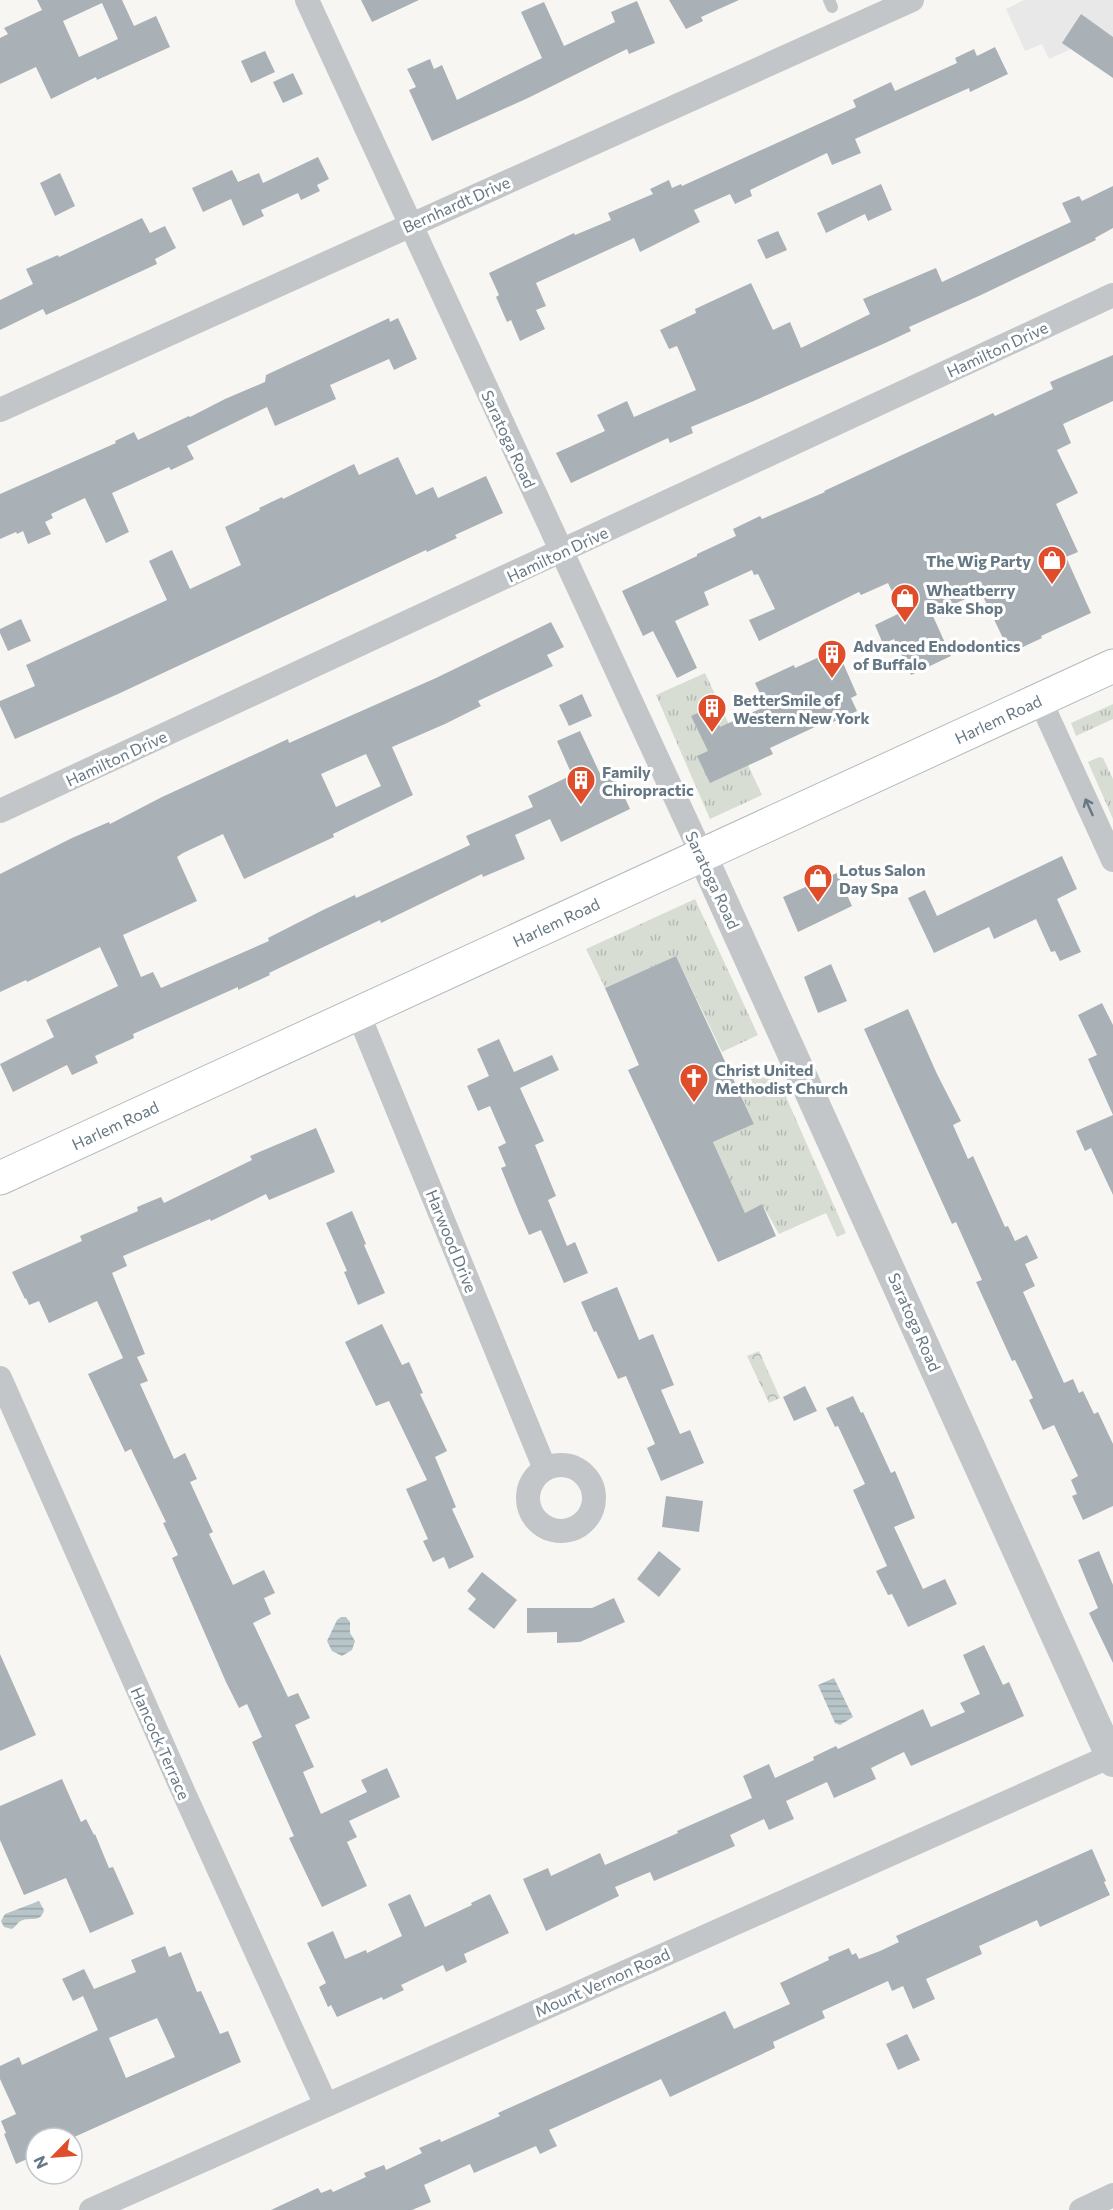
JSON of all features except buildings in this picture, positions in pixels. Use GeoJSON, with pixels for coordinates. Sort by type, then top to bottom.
{"type":"FeatureCollection","features":[{"type":"Feature","properties":{"kind":"main road","name":"Harlem Road"},"geometry":{"type":"LineString","coordinates":[[0,1178],[1113,666]]}},
{"type":"Feature","properties":{"kind":"street","name":"Saratoga Road"},"geometry":{"type":"LineString","coordinates":[[307,0],[702,855],[1112,1758]]}},
{"type":"Feature","properties":{"kind":"street","name":"Bernhardt Drive"},"geometry":{"type":"LineString","coordinates":[[0,410],[912,0]]}},
{"type":"Feature","properties":{"kind":"street","name":"Hamilton Drive"},"geometry":{"type":"LineString","coordinates":[[0,812],[1113,295]]}},
{"type":"Feature","properties":{"kind":"street"},"geometry":{"type":"LineString","coordinates":[[1040,699],[1113,860]]}},
{"type":"Feature","properties":{"kind":"street","name":"Harwood Drive"},"geometry":{"type":"LineString","coordinates":[[358,1013],[545,1470]]}},
{"type":"Feature","properties":{"kind":"street","name":"Hancock Terrace"},"geometry":{"type":"LineString","coordinates":[[0,1378],[183,1791],[326,2105]]}},
{"type":"Feature","properties":{"kind":"street","name":"Mount Vernon Road"},"geometry":{"type":"LineString","coordinates":[[91,2210],[1112,1758]]}},
{"type":"Feature","properties":{"kind":"street"},"geometry":{"type":"LineString","coordinates":[[1081,2210],[1113,2195]]}},
{"type":"Feature","properties":{"kind":"shaded area"},"geometry":{"type":"Polygon","coordinates":[[[1024,0],[1113,0],[1113,76],[1073,48],[1049,59],[1042,44],[1025,51],[1006,9],[1024,0]]]}},
{"type":"Feature","properties":{"kind":"shaded area"},"geometry":{"type":"Polygon","coordinates":[[[346,1617],[350,1622],[350,1633],[355,1641],[352,1650],[342,1656],[332,1651],[327,1641],[337,1620],[346,1617]]]}},
{"type":"Feature","properties":{"kind":"shaded area"},"geometry":{"type":"Polygon","coordinates":[[[834,1678],[853,1717],[840,1725],[835,1723],[818,1685],[834,1678]]]}},
{"type":"Feature","properties":{"kind":"shaded area"},"geometry":{"type":"Polygon","coordinates":[[[39,1901],[44,1910],[40,1917],[23,1920],[12,1929],[4,1927],[1,1921],[5,1914],[39,1901]]]}},
{"type":"Feature","properties":{"kind":"green space"},"geometry":{"type":"Polygon","coordinates":[[[705,673],[762,795],[710,819],[656,695],[705,673]]]}},
{"type":"Feature","properties":{"kind":"green space"},"geometry":{"type":"Polygon","coordinates":[[[1113,704],[1113,719],[1076,736],[1071,723],[1113,704]]]}},
{"type":"Feature","properties":{"kind":"green space"},"geometry":{"type":"Polygon","coordinates":[[[1099,757],[1103,758],[1113,779],[1113,819],[1088,762],[1099,757]]]}},
{"type":"Feature","properties":{"kind":"green space"},"geometry":{"type":"Polygon","coordinates":[[[695,899],[758,1035],[722,1052],[676,956],[605,988],[586,949],[695,899]]]}},
{"type":"Feature","properties":{"kind":"green space"},"geometry":{"type":"Polygon","coordinates":[[[772,1065],[846,1233],[837,1237],[826,1213],[779,1234],[762,1204],[745,1213],[713,1142],[754,1124],[736,1083],[772,1065]]]}},
{"type":"Feature","properties":{"kind":"green space"},"geometry":{"type":"Polygon","coordinates":[[[759,1351],[780,1398],[769,1403],[747,1356],[759,1351]]]}},
{"type":"Feature","properties":{"kind":"place","name":"The Wig Party"},"geometry":{"type":"Point","coordinates":[1052,586]}},
{"type":"Feature","properties":{"kind":"place","name":"Wheatberry Bake Shop"},"geometry":{"type":"Point","coordinates":[905,624]}},
{"type":"Feature","properties":{"kind":"place","name":"Advanced Endodontics of Buffalo"},"geometry":{"type":"Point","coordinates":[832,680]}},
{"type":"Feature","properties":{"kind":"place","name":"BetterSmile of Western New York"},"geometry":{"type":"Point","coordinates":[712,734]}},
{"type":"Feature","properties":{"kind":"place","name":"Family Chiropractic"},"geometry":{"type":"Point","coordinates":[581,806]}},
{"type":"Feature","properties":{"kind":"place","name":"Lotus Salon Day Spa"},"geometry":{"type":"Point","coordinates":[818,904]}},
{"type":"Feature","properties":{"kind":"place","name":"Christ United Methodist Church"},"geometry":{"type":"Point","coordinates":[694,1104]}}]}
